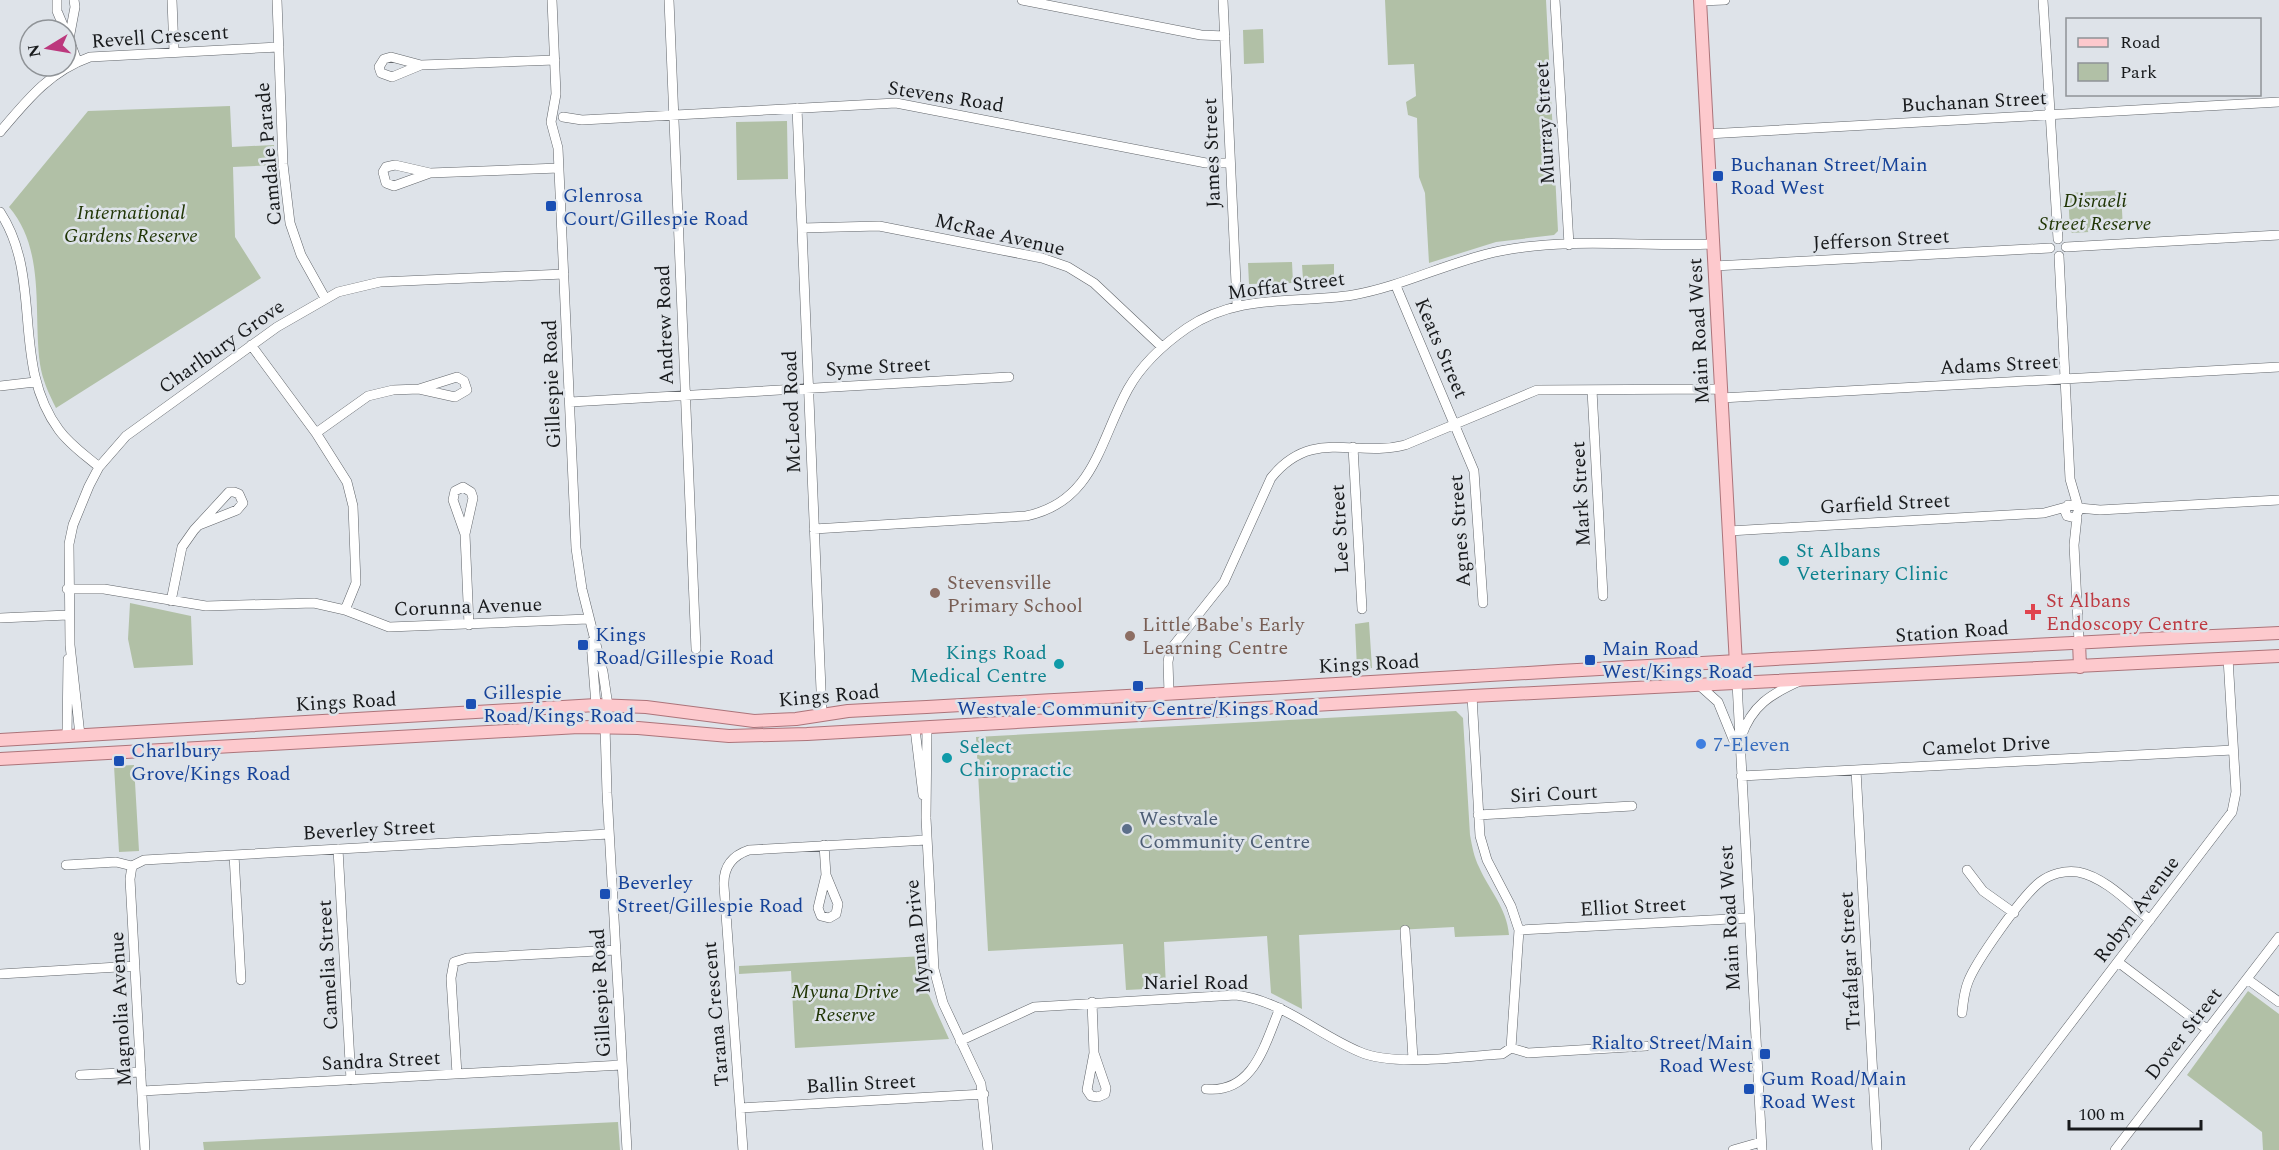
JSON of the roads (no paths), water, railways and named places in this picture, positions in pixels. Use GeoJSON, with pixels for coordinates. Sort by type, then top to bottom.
{"type":"FeatureCollection","features":[{"type":"Feature","properties":{"kind":"main road","name":"Main Road West"},"geometry":{"type":"LineString","coordinates":[[1700,1],[1737,683]]}},
{"type":"Feature","properties":{"kind":"main road","name":"Station Road"},"geometry":{"type":"LineString","coordinates":[[1735,660],[1894,654],[2079,642],[2279,633]]}},
{"type":"Feature","properties":{"kind":"main road"},"geometry":{"type":"LineString","coordinates":[[2079,642],[2080,667]]}},
{"type":"Feature","properties":{"kind":"main road","name":"Station Road"},"geometry":{"type":"LineString","coordinates":[[1737,683],[2279,656]]}},
{"type":"Feature","properties":{"kind":"main road","name":"Kings Road"},"geometry":{"type":"LineString","coordinates":[[0,740],[602,706],[664,709],[754,721],[918,708],[1735,660]]}},
{"type":"Feature","properties":{"kind":"main road"},"geometry":{"type":"LineString","coordinates":[[1470,676],[1472,696]]}},
{"type":"Feature","properties":{"kind":"main road","name":"Kings Road"},"geometry":{"type":"LineString","coordinates":[[0,759],[605,726],[729,736],[921,728],[1737,683]]}},
{"type":"Feature","properties":{"kind":"main road"},"geometry":{"type":"LineString","coordinates":[[1169,693],[1171,713]]}},
{"type":"Feature","properties":{"kind":"main road"},"geometry":{"type":"LineString","coordinates":[[918,708],[921,728]]}},
{"type":"Feature","properties":{"kind":"main road"},"geometry":{"type":"LineString","coordinates":[[74,735],[74,755]]}},
{"type":"Feature","properties":{"kind":"street"},"geometry":{"type":"LineString","coordinates":[[57,0],[57,11],[60,18]]}},
{"type":"Feature","properties":{"kind":"street"},"geometry":{"type":"LineString","coordinates":[[72,18],[75,7],[74,0]]}},
{"type":"Feature","properties":{"kind":"street"},"geometry":{"type":"LineString","coordinates":[[172,0],[174,51]]}},
{"type":"Feature","properties":{"kind":"street","name":"Camdale Parade"},"geometry":{"type":"LineString","coordinates":[[277,0],[284,164],[290,223],[301,255],[325,298]]}},
{"type":"Feature","properties":{"kind":"street","name":"Gillespie Road"},"geometry":{"type":"LineString","coordinates":[[552,0],[556,94],[560,121],[558,148],[574,524],[605,726],[627,1150]]}},
{"type":"Feature","properties":{"kind":"street","name":"Andrew Road"},"geometry":{"type":"LineString","coordinates":[[669,0],[696,649]]}},
{"type":"Feature","properties":{"kind":"street"},"geometry":{"type":"LineString","coordinates":[[1022,0],[1202,35],[1225,36]]}},
{"type":"Feature","properties":{"kind":"street","name":"James Street"},"geometry":{"type":"LineString","coordinates":[[1223,0],[1237,305]]}},
{"type":"Feature","properties":{"kind":"street","name":"Murray Street"},"geometry":{"type":"LineString","coordinates":[[1555,0],[1569,244]]}},
{"type":"Feature","properties":{"kind":"street"},"geometry":{"type":"LineString","coordinates":[[1700,1],[1725,0]]}},
{"type":"Feature","properties":{"kind":"street"},"geometry":{"type":"LineString","coordinates":[[2043,0],[2058,239]]}},
{"type":"Feature","properties":{"kind":"street","name":"Revell Crescent"},"geometry":{"type":"LineString","coordinates":[[78,61],[109,54],[279,47]]}},
{"type":"Feature","properties":{"kind":"street"},"geometry":{"type":"LineString","coordinates":[[421,65],[555,60]]}},
{"type":"Feature","properties":{"kind":"street","name":"Revell Crescent"},"geometry":{"type":"LineString","coordinates":[[0,132],[49,78]]}},
{"type":"Feature","properties":{"kind":"street","name":"Buchanan Street"},"geometry":{"type":"LineString","coordinates":[[1707,134],[2279,102]]}},
{"type":"Feature","properties":{"kind":"street","name":"Stevens Road"},"geometry":{"type":"LineString","coordinates":[[560,121],[896,103],[1206,163],[1230,163]]}},
{"type":"Feature","properties":{"kind":"street","name":"McLeod Road"},"geometry":{"type":"LineString","coordinates":[[797,108],[822,714]]}},
{"type":"Feature","properties":{"kind":"street"},"geometry":{"type":"LineString","coordinates":[[430,173],[559,168]]}},
{"type":"Feature","properties":{"kind":"street"},"geometry":{"type":"LineString","coordinates":[[0,212],[10,230],[23,268],[28,344],[35,382],[58,429],[72,445],[99,467]]}},
{"type":"Feature","properties":{"kind":"street","name":"McRae Avenue"},"geometry":{"type":"LineString","coordinates":[[802,228],[879,226],[1042,258],[1068,267],[1094,283],[1162,347]]}},
{"type":"Feature","properties":{"kind":"street"},"geometry":{"type":"LineString","coordinates":[[2066,247],[2279,235]]}},
{"type":"Feature","properties":{"kind":"street"},"geometry":{"type":"LineString","coordinates":[[2058,239],[2065,242],[2066,247],[2064,253],[2059,256]]}},
{"type":"Feature","properties":{"kind":"street"},"geometry":{"type":"LineString","coordinates":[[2058,239],[2051,243],[2050,248],[2053,254],[2059,256]]}},
{"type":"Feature","properties":{"kind":"street","name":"Moffat Street"},"geometry":{"type":"LineString","coordinates":[[814,529],[1026,516],[1053,508],[1070,496],[1083,482],[1129,387],[1162,347],[1200,320],[1237,305],[1332,298],[1396,286],[1454,264],[1500,251],[1569,244],[1713,244]]}},
{"type":"Feature","properties":{"kind":"street","name":"Jefferson Street"},"geometry":{"type":"LineString","coordinates":[[1714,266],[2050,248]]}},
{"type":"Feature","properties":{"kind":"street"},"geometry":{"type":"LineString","coordinates":[[2059,256],[2079,642]]}},
{"type":"Feature","properties":{"kind":"street","name":"Charlbury Grove"},"geometry":{"type":"LineString","coordinates":[[74,735],[67,589],[67,562],[73,525],[99,467],[126,436],[251,345],[325,298],[355,286],[380,282],[564,274]]}},
{"type":"Feature","properties":{"kind":"street","name":"Keats Street"},"geometry":{"type":"LineString","coordinates":[[1396,286],[1455,423]]}},
{"type":"Feature","properties":{"kind":"street"},"geometry":{"type":"LineString","coordinates":[[251,345],[341,470],[353,506],[356,590],[345,610]]}},
{"type":"Feature","properties":{"kind":"street","name":"Adams Street"},"geometry":{"type":"LineString","coordinates":[[1169,693],[1170,650],[1224,582],[1271,478],[1283,464],[1300,453],[1319,447],[1395,447],[1528,392],[1592,390],[1721,394],[2279,367]]}},
{"type":"Feature","properties":{"kind":"street","name":"Syme Street"},"geometry":{"type":"LineString","coordinates":[[570,402],[1009,377]]}},
{"type":"Feature","properties":{"kind":"street"},"geometry":{"type":"LineString","coordinates":[[0,386],[35,382]]}},
{"type":"Feature","properties":{"kind":"street"},"geometry":{"type":"LineString","coordinates":[[316,433],[368,396],[393,390],[420,389]]}},
{"type":"Feature","properties":{"kind":"street","name":"Mark Street"},"geometry":{"type":"LineString","coordinates":[[1592,390],[1603,596]]}},
{"type":"Feature","properties":{"kind":"street","name":"Agnes Street"},"geometry":{"type":"LineString","coordinates":[[1455,423],[1476,479],[1483,603]]}},
{"type":"Feature","properties":{"kind":"street","name":"Lee Street"},"geometry":{"type":"LineString","coordinates":[[1353,447],[1362,609]]}},
{"type":"Feature","properties":{"kind":"street"},"geometry":{"type":"LineString","coordinates":[[171,601],[182,547],[225,494],[229,492],[239,494],[243,503],[237,510],[200,525]]}},
{"type":"Feature","properties":{"kind":"street","name":"Garfield Street"},"geometry":{"type":"LineString","coordinates":[[1729,531],[2279,500]]}},
{"type":"Feature","properties":{"kind":"street"},"geometry":{"type":"LineString","coordinates":[[465,534],[469,625]]}},
{"type":"Feature","properties":{"kind":"street","name":"Corunna Avenue"},"geometry":{"type":"LineString","coordinates":[[67,589],[104,589],[206,606],[314,603],[345,610],[389,627],[588,619]]}},
{"type":"Feature","properties":{"kind":"street"},"geometry":{"type":"LineString","coordinates":[[0,618],[68,615]]}},
{"type":"Feature","properties":{"kind":"street","name":"Robyn Avenue"},"geometry":{"type":"LineString","coordinates":[[1974,1150],[2232,812],[2236,792],[2228,658]]}},
{"type":"Feature","properties":{"kind":"street"},"geometry":{"type":"LineString","coordinates":[[1740,741],[1749,719],[1760,703],[1768,696],[1803,680]]}},
{"type":"Feature","properties":{"kind":"street","name":"Main Road West"},"geometry":{"type":"LineString","coordinates":[[1737,683],[1762,1146]]}},
{"type":"Feature","properties":{"kind":"street"},"geometry":{"type":"LineString","coordinates":[[1699,686],[1713,696],[1722,710],[1740,763]]}},
{"type":"Feature","properties":{"kind":"street"},"geometry":{"type":"LineString","coordinates":[[1472,696],[1480,836],[1487,860],[1511,906],[1519,930],[1511,1048],[1528,1053],[1646,1046]]}},
{"type":"Feature","properties":{"kind":"street","name":"Myuna Drive"},"geometry":{"type":"LineString","coordinates":[[921,728],[936,983],[943,1004],[978,1075],[984,1094],[987,1150]]}},
{"type":"Feature","properties":{"kind":"street","name":"Camelot Drive"},"geometry":{"type":"LineString","coordinates":[[1741,776],[2233,750]]}},
{"type":"Feature","properties":{"kind":"street","name":"Trafalgar Street"},"geometry":{"type":"LineString","coordinates":[[1856,770],[1877,1150]]}},
{"type":"Feature","properties":{"kind":"street","name":"Siri Court"},"geometry":{"type":"LineString","coordinates":[[1478,815],[1632,806]]}},
{"type":"Feature","properties":{"kind":"street","name":"Beverley Street"},"geometry":{"type":"LineString","coordinates":[[66,865],[117,862],[132,866],[144,860],[609,834]]}},
{"type":"Feature","properties":{"kind":"street","name":"Tarana Crescent"},"geometry":{"type":"LineString","coordinates":[[743,1150],[728,959],[725,871],[733,858],[749,850],[927,840]]}},
{"type":"Feature","properties":{"kind":"street"},"geometry":{"type":"LineString","coordinates":[[824,845],[826,875]]}},
{"type":"Feature","properties":{"kind":"street","name":"Camelia Street"},"geometry":{"type":"LineString","coordinates":[[338,849],[351,1080]]}},
{"type":"Feature","properties":{"kind":"street"},"geometry":{"type":"LineString","coordinates":[[234,855],[241,980]]}},
{"type":"Feature","properties":{"kind":"street","name":"Magnolia Avenue"},"geometry":{"type":"LineString","coordinates":[[132,866],[130,879],[145,1150]]}},
{"type":"Feature","properties":{"kind":"street"},"geometry":{"type":"LineString","coordinates":[[1966,870],[1983,891],[2014,914]]}},
{"type":"Feature","properties":{"kind":"street"},"geometry":{"type":"LineString","coordinates":[[1962,1013],[1965,994],[1973,971],[2040,882],[2058,873],[2076,872],[2101,882],[2150,920]]}},
{"type":"Feature","properties":{"kind":"street","name":"Elliot Street"},"geometry":{"type":"LineString","coordinates":[[1519,930],[1749,918]]}},
{"type":"Feature","properties":{"kind":"street"},"geometry":{"type":"LineString","coordinates":[[1405,930],[1413,1059]]}},
{"type":"Feature","properties":{"kind":"street","name":"Dover Street"},"geometry":{"type":"LineString","coordinates":[[2115,1150],[2279,937]]}},
{"type":"Feature","properties":{"kind":"street"},"geometry":{"type":"LineString","coordinates":[[457,1074],[451,978],[454,962],[467,958],[616,950]]}},
{"type":"Feature","properties":{"kind":"street"},"geometry":{"type":"LineString","coordinates":[[2118,962],[2208,1030]]}},
{"type":"Feature","properties":{"kind":"street"},"geometry":{"type":"LineString","coordinates":[[0,974],[135,966]]}},
{"type":"Feature","properties":{"kind":"street"},"geometry":{"type":"LineString","coordinates":[[2247,978],[2279,1002]]}},
{"type":"Feature","properties":{"kind":"street","name":"Nariel Road"},"geometry":{"type":"LineString","coordinates":[[960,1041],[1028,1009],[1092,1002],[1236,995],[1263,1000],[1359,1052],[1379,1058],[1413,1059],[1502,1054],[1511,1048]]}},
{"type":"Feature","properties":{"kind":"street"},"geometry":{"type":"LineString","coordinates":[[1092,1002],[1094,1053]]}},
{"type":"Feature","properties":{"kind":"street"},"geometry":{"type":"LineString","coordinates":[[1206,1089],[1228,1088],[1250,1072],[1280,1008]]}},
{"type":"Feature","properties":{"kind":"street","name":"Sandra Street"},"geometry":{"type":"LineString","coordinates":[[142,1091],[622,1065]]}},
{"type":"Feature","properties":{"kind":"street"},"geometry":{"type":"LineString","coordinates":[[80,1075],[141,1071]]}},
{"type":"Feature","properties":{"kind":"street","name":"Ballin Street"},"geometry":{"type":"LineString","coordinates":[[740,1108],[984,1094]]}},
{"type":"Feature","properties":{"kind":"street"},"geometry":{"type":"LineString","coordinates":[[1733,1150],[1762,1146]]}},
{"type":"Feature","properties":{"kind":"place","name":"Buchanan Street/Main Road West"},"geometry":{"type":"Point","coordinates":[1718,176]}},
{"type":"Feature","properties":{"kind":"place","name":"Glenrosa Court/Gillespie Road"},"geometry":{"type":"Point","coordinates":[551,206]}},
{"type":"Feature","properties":{"kind":"place","name":"St Albans Veterinary Clinic"},"geometry":{"type":"Point","coordinates":[1784,561]}},
{"type":"Feature","properties":{"kind":"place","name":"Stevensville Primary School"},"geometry":{"type":"Point","coordinates":[935,593]}},
{"type":"Feature","properties":{"kind":"place","name":"St Albans Endoscopy Centre"},"geometry":{"type":"Point","coordinates":[2033,612]}},
{"type":"Feature","properties":{"kind":"place","name":"Little Babe's Early Learning Centre"},"geometry":{"type":"Point","coordinates":[1130,636]}},
{"type":"Feature","properties":{"kind":"place","name":"Kings Road/Gillespie Road"},"geometry":{"type":"Point","coordinates":[583,645]}},
{"type":"Feature","properties":{"kind":"place","name":"Main Road West/Kings Road"},"geometry":{"type":"Point","coordinates":[1590,660]}},
{"type":"Feature","properties":{"kind":"place","name":"Kings Road Medical Centre"},"geometry":{"type":"Point","coordinates":[1059,664]}},
{"type":"Feature","properties":{"kind":"place","name":"Westvale Community Centre/Kings Road"},"geometry":{"type":"Point","coordinates":[1138,686]}},
{"type":"Feature","properties":{"kind":"place","name":"Gillespie Road/Kings Road"},"geometry":{"type":"Point","coordinates":[471,704]}},
{"type":"Feature","properties":{"kind":"place","name":"7-Eleven"},"geometry":{"type":"Point","coordinates":[1701,744]}},
{"type":"Feature","properties":{"kind":"place","name":"Select Chiropractic"},"geometry":{"type":"Point","coordinates":[947,758]}},
{"type":"Feature","properties":{"kind":"place","name":"Charlbury Grove/Kings Road"},"geometry":{"type":"Point","coordinates":[119,761]}},
{"type":"Feature","properties":{"kind":"place","name":"Westvale Community Centre"},"geometry":{"type":"Point","coordinates":[1127,829]}},
{"type":"Feature","properties":{"kind":"place","name":"Beverley Street/Gillespie Road"},"geometry":{"type":"Point","coordinates":[605,894]}},
{"type":"Feature","properties":{"kind":"place","name":"Rialto Street/Main Road West"},"geometry":{"type":"Point","coordinates":[1765,1054]}},
{"type":"Feature","properties":{"kind":"place","name":"Gum Road/Main Road West"},"geometry":{"type":"Point","coordinates":[1749,1089]}},
{"type":"Feature","properties":{"kind":"park label","name":"Disraeli Street Reserve"},"geometry":{"type":"Point","coordinates":[2095,212]}},
{"type":"Feature","properties":{"kind":"park label","name":"International Gardens Reserve"},"geometry":{"type":"Point","coordinates":[131,224]}},
{"type":"Feature","properties":{"kind":"park label","name":"Myuna Drive Reserve"},"geometry":{"type":"Point","coordinates":[845,1002]}}]}
